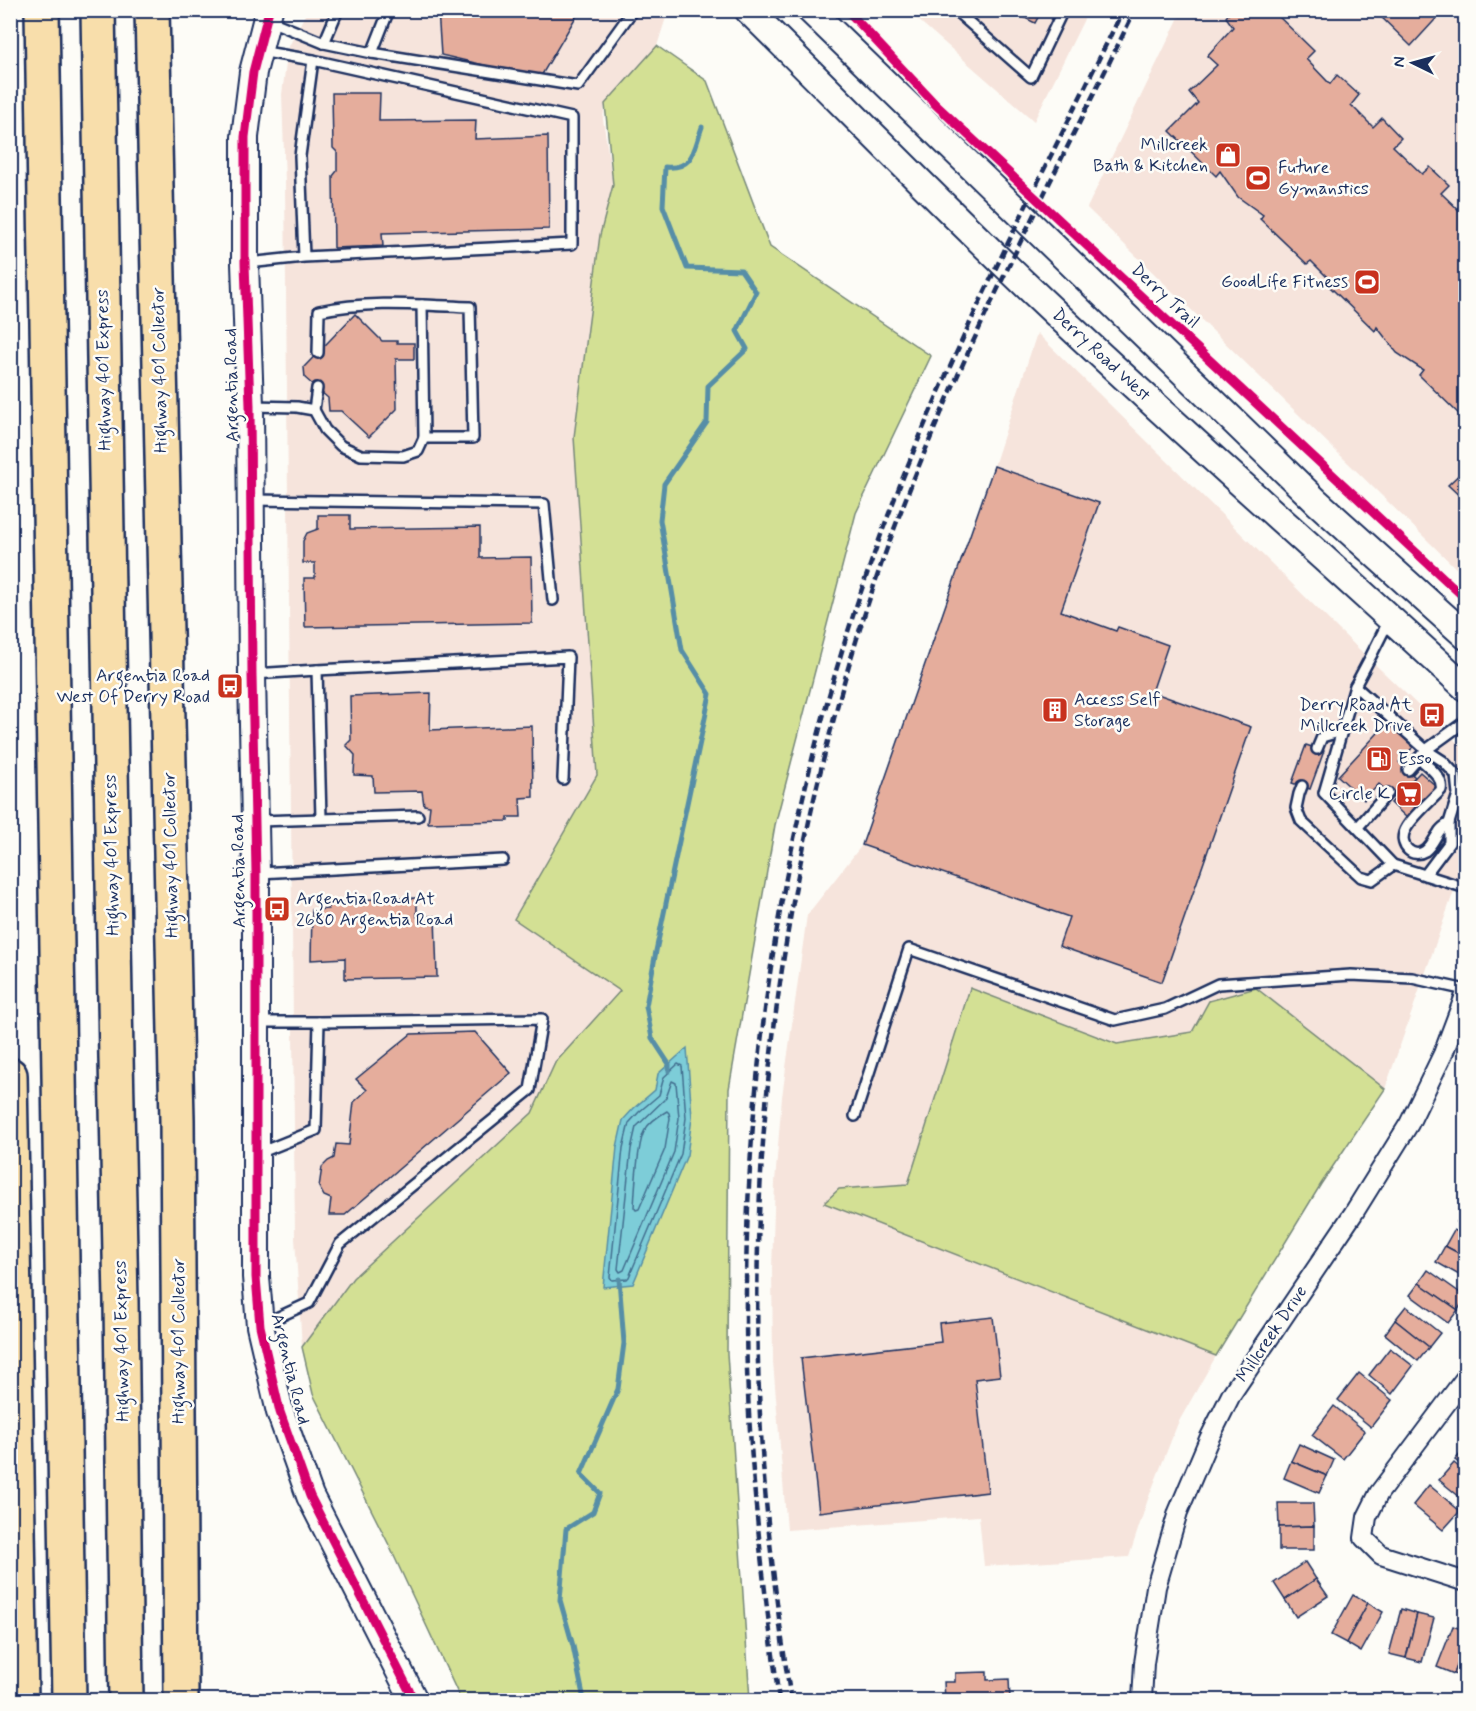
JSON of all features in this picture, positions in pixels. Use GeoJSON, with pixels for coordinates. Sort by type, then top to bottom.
{"type":"FeatureCollection","features":[{"type":"Feature","properties":{"kind":"highway"},"geometry":{"type":"LineString","coordinates":[[42,10],[69,1701]]}},
{"type":"Feature","properties":{"kind":"highway","name":"Highway 401 Express"},"geometry":{"type":"LineString","coordinates":[[98,10],[122,1302],[126,1701]]}},
{"type":"Feature","properties":{"kind":"highway","name":"Highway 401 Collector"},"geometry":{"type":"LineString","coordinates":[[153,10],[177,1120],[181,1701]]}},
{"type":"Feature","properties":{"kind":"highway"},"geometry":{"type":"LineString","coordinates":[[10,1075],[21,1701]]}},
{"type":"Feature","properties":{"kind":"main road","name":"Derry Road West"},"geometry":{"type":"LineString","coordinates":[[748,10],[1038,297],[1466,688]]}},
{"type":"Feature","properties":{"kind":"main road"},"geometry":{"type":"LineString","coordinates":[[810,10],[1317,502],[1466,636]]}},
{"type":"Feature","properties":{"kind":"main road","name":"Argentia Road"},"geometry":{"type":"LineString","coordinates":[[264,13],[245,137],[256,873],[256,1277],[260,1326],[280,1412],[310,1496],[414,1701]]}},
{"type":"Feature","properties":{"kind":"street","name":"Millcreek Drive"},"geometry":{"type":"LineString","coordinates":[[1142,1701],[1144,1663],[1156,1587],[1178,1512],[1209,1439],[1232,1393],[1353,1214],[1409,1124],[1443,1054],[1466,991]]}},
{"type":"Feature","properties":{"kind":"street"},"geometry":{"type":"LineString","coordinates":[[1466,1377],[1379,1493],[1366,1518],[1364,1538],[1381,1556],[1466,1582]]}},
{"type":"Feature","properties":{"kind":"lane"},"geometry":{"type":"LineString","coordinates":[[324,43],[338,10]]}},
{"type":"Feature","properties":{"kind":"lane"},"geometry":{"type":"LineString","coordinates":[[372,53],[389,10]]}},
{"type":"Feature","properties":{"kind":"lane"},"geometry":{"type":"LineString","coordinates":[[264,13],[324,43],[372,53],[578,86],[633,10]]}},
{"type":"Feature","properties":{"kind":"lane"},"geometry":{"type":"LineString","coordinates":[[955,10],[1031,77],[1063,10]]}},
{"type":"Feature","properties":{"kind":"lane"},"geometry":{"type":"LineString","coordinates":[[246,263],[304,257],[572,244],[572,118],[313,60],[258,51]]}},
{"type":"Feature","properties":{"kind":"lane"},"geometry":{"type":"LineString","coordinates":[[304,257],[300,156],[313,60]]}},
{"type":"Feature","properties":{"kind":"lane"},"geometry":{"type":"LineString","coordinates":[[318,353],[319,311],[343,305],[470,307],[473,438],[424,438]]}},
{"type":"Feature","properties":{"kind":"lane"},"geometry":{"type":"LineString","coordinates":[[316,388],[314,410],[325,430],[341,446],[361,455],[403,456],[417,450],[424,438],[422,305]]}},
{"type":"Feature","properties":{"kind":"lane"},"geometry":{"type":"LineString","coordinates":[[250,406],[297,407],[314,410]]}},
{"type":"Feature","properties":{"kind":"lane"},"geometry":{"type":"LineString","coordinates":[[251,500],[543,504],[553,600]]}},
{"type":"Feature","properties":{"kind":"lane"},"geometry":{"type":"LineString","coordinates":[[1390,617],[1355,686],[1324,792],[1393,865],[1466,888]]}},
{"type":"Feature","properties":{"kind":"lane"},"geometry":{"type":"LineString","coordinates":[[252,675],[568,657],[563,779]]}},
{"type":"Feature","properties":{"kind":"lane"},"geometry":{"type":"LineString","coordinates":[[317,670],[321,818]]}},
{"type":"Feature","properties":{"kind":"lane"},"geometry":{"type":"LineString","coordinates":[[1355,686],[1422,754],[1442,785],[1441,790],[1406,827],[1403,835],[1406,849],[1414,854],[1422,853],[1431,847],[1440,830],[1449,823]]}},
{"type":"Feature","properties":{"kind":"lane"},"geometry":{"type":"LineString","coordinates":[[1408,770],[1422,754],[1466,721]]}},
{"type":"Feature","properties":{"kind":"lane"},"geometry":{"type":"LineString","coordinates":[[1317,749],[1322,737],[1342,731]]}},
{"type":"Feature","properties":{"kind":"lane"},"geometry":{"type":"LineString","coordinates":[[1422,754],[1443,761],[1456,775],[1458,794],[1449,823],[1449,843],[1425,875]]}},
{"type":"Feature","properties":{"kind":"lane"},"geometry":{"type":"LineString","coordinates":[[1302,786],[1296,808],[1301,821],[1361,877],[1372,880],[1393,865]]}},
{"type":"Feature","properties":{"kind":"lane"},"geometry":{"type":"LineString","coordinates":[[1358,827],[1388,792]]}},
{"type":"Feature","properties":{"kind":"lane"},"geometry":{"type":"LineString","coordinates":[[255,821],[418,816]]}},
{"type":"Feature","properties":{"kind":"lane"},"geometry":{"type":"LineString","coordinates":[[256,873],[503,860]]}},
{"type":"Feature","properties":{"kind":"lane"},"geometry":{"type":"LineString","coordinates":[[855,1116],[909,949],[1115,1020],[1165,1009],[1218,984],[1351,975],[1412,978],[1466,991]]}},
{"type":"Feature","properties":{"kind":"lane"},"geometry":{"type":"LineString","coordinates":[[256,1022],[542,1019],[530,1090],[340,1244],[309,1302],[260,1326]]}},
{"type":"Feature","properties":{"kind":"lane"},"geometry":{"type":"LineString","coordinates":[[257,1154],[316,1130],[319,1022]]}},
{"type":"Feature","properties":{"kind":"shaded area"},"geometry":{"type":"Polygon","coordinates":[[[307,11],[668,11],[657,46],[605,104],[603,119],[613,185],[600,235],[574,437],[597,775],[514,919],[621,991],[555,1063],[532,1113],[353,1278],[302,1347],[295,1238],[285,183],[282,94],[288,48],[307,11]]]}},
{"type":"Feature","properties":{"kind":"shaded area"},"geometry":{"type":"Polygon","coordinates":[[[908,11],[1088,11],[1034,121],[908,11]]]}},
{"type":"Feature","properties":{"kind":"shaded area"},"geometry":{"type":"Polygon","coordinates":[[[1182,11],[1465,11],[1465,577],[1087,208],[1182,11]]]}},
{"type":"Feature","properties":{"kind":"shaded area"},"geometry":{"type":"Polygon","coordinates":[[[1037,333],[1340,631],[1465,750],[1465,859],[1385,1089],[1256,988],[1209,1001],[1192,1032],[1117,1044],[970,989],[908,1184],[839,1189],[824,1203],[1216,1356],[1178,1423],[1148,1499],[1129,1557],[984,1566],[979,1516],[787,1530],[773,1362],[772,1268],[775,1182],[782,1097],[807,915],[862,845],[994,466],[1037,333]]]}},
{"type":"Feature","properties":{"kind":"green space"},"geometry":{"type":"Polygon","coordinates":[[[657,46],[707,81],[770,247],[931,356],[856,513],[775,825],[729,1089],[727,1353],[750,1700],[461,1700],[388,1543],[313,1394],[302,1347],[353,1278],[532,1113],[555,1063],[620,991],[514,919],[597,775],[574,437],[600,235],[613,185],[605,104],[657,46]]]}},
{"type":"Feature","properties":{"kind":"green space"},"geometry":{"type":"Polygon","coordinates":[[[970,988],[1117,1044],[1192,1032],[1209,1001],[1256,988],[1385,1089],[1321,1184],[1216,1356],[824,1203],[839,1189],[908,1184],[970,988]]]}},
{"type":"Feature","properties":{"kind":"water"},"geometry":{"type":"Polygon","coordinates":[[[687,1048],[692,1118],[687,1155],[633,1284],[603,1287],[617,1147],[623,1120],[655,1090],[658,1074],[687,1048]]]}},
{"type":"Feature","properties":{"kind":"building"},"geometry":{"type":"Polygon","coordinates":[[[438,10],[580,10],[540,78],[441,55],[438,10]]]}},
{"type":"Feature","properties":{"kind":"building"},"geometry":{"type":"Polygon","coordinates":[[[1009,10],[1042,10],[1035,23],[1009,10]]]}},
{"type":"Feature","properties":{"kind":"building"},"geometry":{"type":"Polygon","coordinates":[[[1232,10],[1272,10],[1314,51],[1306,59],[1330,84],[1337,75],[1359,95],[1351,105],[1373,127],[1382,118],[1401,138],[1393,146],[1422,174],[1430,167],[1449,185],[1441,193],[1466,215],[1465,420],[1419,375],[1423,370],[1397,353],[1377,327],[1375,331],[1329,286],[1331,281],[1311,261],[1307,264],[1260,219],[1263,215],[1238,197],[1220,171],[1216,176],[1170,131],[1198,103],[1189,92],[1217,65],[1207,56],[1233,27],[1226,17],[1232,10]]]}},
{"type":"Feature","properties":{"kind":"building"},"geometry":{"type":"Polygon","coordinates":[[[1374,10],[1444,10],[1411,46],[1374,10]]]}},
{"type":"Feature","properties":{"kind":"building"},"geometry":{"type":"Polygon","coordinates":[[[332,93],[380,93],[379,121],[476,120],[475,139],[548,136],[549,229],[382,233],[383,246],[334,248],[333,176],[337,171],[337,152],[333,148],[332,93]]]}},
{"type":"Feature","properties":{"kind":"building"},"geometry":{"type":"Polygon","coordinates":[[[355,314],[382,341],[414,343],[414,359],[396,359],[397,409],[369,437],[341,411],[329,411],[328,398],[305,378],[304,367],[355,314]]]}},
{"type":"Feature","properties":{"kind":"building","name":"Access Self Storage"},"geometry":{"type":"Polygon","coordinates":[[[994,466],[1099,503],[1061,611],[1116,631],[1118,627],[1168,645],[1152,692],[1251,727],[1162,982],[1059,946],[1069,917],[862,845],[994,466]]]}},
{"type":"Feature","properties":{"kind":"building"},"geometry":{"type":"Polygon","coordinates":[[[1466,468],[1466,502],[1448,485],[1466,468]]]}},
{"type":"Feature","properties":{"kind":"building"},"geometry":{"type":"Polygon","coordinates":[[[318,515],[350,515],[350,529],[480,527],[480,558],[531,557],[532,623],[305,627],[304,578],[315,578],[315,563],[303,563],[303,541],[307,533],[318,529],[318,515]]]}},
{"type":"Feature","properties":{"kind":"building"},"geometry":{"type":"Polygon","coordinates":[[[431,693],[430,730],[532,726],[533,797],[520,798],[521,817],[508,817],[508,821],[428,823],[430,806],[424,805],[422,791],[374,792],[373,776],[354,775],[355,755],[346,745],[351,740],[350,696],[431,693]]]}},
{"type":"Feature","properties":{"kind":"building"},"geometry":{"type":"Polygon","coordinates":[[[1389,721],[1415,745],[1399,762],[1415,777],[1395,799],[1379,784],[1364,800],[1338,776],[1389,721]]]}},
{"type":"Feature","properties":{"kind":"building"},"geometry":{"type":"Polygon","coordinates":[[[1306,745],[1324,751],[1310,789],[1292,783],[1306,745]]]}},
{"type":"Feature","properties":{"kind":"building"},"geometry":{"type":"Polygon","coordinates":[[[1420,772],[1437,787],[1407,818],[1391,803],[1420,772]]]}},
{"type":"Feature","properties":{"kind":"building"},"geometry":{"type":"Polygon","coordinates":[[[417,898],[417,917],[435,916],[437,977],[345,979],[345,958],[311,960],[312,910],[328,909],[329,903],[344,902],[344,900],[417,898]]]}},
{"type":"Feature","properties":{"kind":"building"},"geometry":{"type":"Polygon","coordinates":[[[475,1032],[511,1073],[345,1215],[329,1215],[331,1199],[324,1196],[319,1187],[322,1167],[334,1158],[336,1144],[349,1145],[354,1102],[367,1090],[356,1079],[411,1034],[475,1032]]]}},
{"type":"Feature","properties":{"kind":"building"},"geometry":{"type":"Polygon","coordinates":[[[1466,1207],[1466,1227],[1457,1222],[1466,1207]]]}},
{"type":"Feature","properties":{"kind":"building"},"geometry":{"type":"Polygon","coordinates":[[[1454,1230],[1466,1236],[1466,1257],[1445,1246],[1454,1230]]]}},
{"type":"Feature","properties":{"kind":"building"},"geometry":{"type":"Polygon","coordinates":[[[1445,1246],[1466,1257],[1466,1279],[1436,1262],[1445,1246]]]}},
{"type":"Feature","properties":{"kind":"building"},"geometry":{"type":"Polygon","coordinates":[[[1428,1270],[1466,1297],[1458,1310],[1419,1283],[1428,1270]]]}},
{"type":"Feature","properties":{"kind":"building"},"geometry":{"type":"Polygon","coordinates":[[[1419,1283],[1458,1310],[1448,1323],[1410,1295],[1419,1283]]]}},
{"type":"Feature","properties":{"kind":"building"},"geometry":{"type":"Polygon","coordinates":[[[1406,1306],[1440,1333],[1429,1347],[1395,1320],[1406,1306]]]}},
{"type":"Feature","properties":{"kind":"building"},"geometry":{"type":"Polygon","coordinates":[[[993,1317],[1000,1376],[975,1379],[988,1492],[819,1512],[801,1358],[941,1342],[939,1323],[993,1317]]]}},
{"type":"Feature","properties":{"kind":"building"},"geometry":{"type":"Polygon","coordinates":[[[1395,1320],[1429,1347],[1418,1361],[1385,1334],[1395,1320]]]}},
{"type":"Feature","properties":{"kind":"building"},"geometry":{"type":"Polygon","coordinates":[[[1390,1348],[1413,1366],[1392,1394],[1369,1375],[1390,1348]]]}},
{"type":"Feature","properties":{"kind":"building"},"geometry":{"type":"Polygon","coordinates":[[[1359,1373],[1392,1400],[1371,1427],[1338,1400],[1359,1373]]]}},
{"type":"Feature","properties":{"kind":"building"},"geometry":{"type":"Polygon","coordinates":[[[1334,1406],[1365,1431],[1343,1459],[1312,1435],[1334,1406]]]}},
{"type":"Feature","properties":{"kind":"building"},"geometry":{"type":"Polygon","coordinates":[[[1299,1444],[1334,1460],[1327,1476],[1291,1461],[1299,1444]]]}},
{"type":"Feature","properties":{"kind":"building"},"geometry":{"type":"Polygon","coordinates":[[[1466,1447],[1466,1468],[1455,1460],[1466,1447]]]}},
{"type":"Feature","properties":{"kind":"building"},"geometry":{"type":"Polygon","coordinates":[[[1291,1461],[1327,1476],[1319,1493],[1284,1478],[1291,1461]]]}},
{"type":"Feature","properties":{"kind":"building"},"geometry":{"type":"Polygon","coordinates":[[[1454,1463],[1466,1473],[1466,1502],[1439,1480],[1454,1463]]]}},
{"type":"Feature","properties":{"kind":"building"},"geometry":{"type":"Polygon","coordinates":[[[1429,1485],[1460,1511],[1443,1530],[1413,1505],[1429,1485]]]}},
{"type":"Feature","properties":{"kind":"building"},"geometry":{"type":"Polygon","coordinates":[[[1278,1503],[1313,1503],[1314,1526],[1279,1527],[1278,1503]]]}},
{"type":"Feature","properties":{"kind":"building"},"geometry":{"type":"Polygon","coordinates":[[[1314,1526],[1314,1550],[1279,1550],[1279,1527],[1314,1526]]]}},
{"type":"Feature","properties":{"kind":"building"},"geometry":{"type":"Polygon","coordinates":[[[1305,1562],[1316,1579],[1285,1600],[1274,1583],[1305,1562]]]}},
{"type":"Feature","properties":{"kind":"building"},"geometry":{"type":"Polygon","coordinates":[[[1316,1579],[1328,1596],[1296,1617],[1285,1600],[1316,1579]]]}},
{"type":"Feature","properties":{"kind":"building"},"geometry":{"type":"Polygon","coordinates":[[[1353,1595],[1368,1603],[1346,1643],[1331,1635],[1353,1595]]]}},
{"type":"Feature","properties":{"kind":"building"},"geometry":{"type":"Polygon","coordinates":[[[1368,1603],[1383,1612],[1361,1652],[1346,1643],[1368,1603]]]}},
{"type":"Feature","properties":{"kind":"building"},"geometry":{"type":"Polygon","coordinates":[[[1401,1609],[1417,1614],[1406,1658],[1389,1654],[1401,1609]]]}},
{"type":"Feature","properties":{"kind":"building"},"geometry":{"type":"Polygon","coordinates":[[[1417,1614],[1434,1618],[1422,1662],[1406,1658],[1417,1614]]]}},
{"type":"Feature","properties":{"kind":"building"},"geometry":{"type":"Polygon","coordinates":[[[1453,1626],[1466,1631],[1466,1642],[1454,1674],[1437,1667],[1453,1626]]]}},
{"type":"Feature","properties":{"kind":"building"},"geometry":{"type":"Polygon","coordinates":[[[1466,1642],[1466,1678],[1454,1674],[1466,1642]]]}},
{"type":"Feature","properties":{"kind":"building"},"geometry":{"type":"Polygon","coordinates":[[[987,1672],[987,1680],[1009,1679],[1010,1700],[945,1700],[944,1682],[955,1682],[955,1673],[987,1672]]]}},
{"type":"Feature","properties":{"kind":"waterway"},"geometry":{"type":"LineString","coordinates":[[669,1071],[669,1064],[652,1038],[646,1006],[710,694],[682,650],[660,520],[664,484],[707,422],[708,386],[747,349],[737,331],[756,292],[741,270],[687,268],[663,206],[665,167],[675,167],[687,161],[694,150],[702,127]]}},
{"type":"Feature","properties":{"kind":"waterway"},"geometry":{"type":"LineString","coordinates":[[584,1700],[573,1646],[560,1600],[566,1529],[593,1512],[600,1493],[581,1474],[618,1389],[624,1343],[619,1279]]}},
{"type":"Feature","properties":{"kind":"railway"},"geometry":{"type":"LineString","coordinates":[[779,1700],[761,1559],[752,1464],[747,1370],[747,1225],[762,1030],[776,934],[794,838],[816,743],[842,649],[899,487],[958,348],[1123,10]]}},
{"type":"Feature","properties":{"kind":"railway"},"geometry":{"type":"LineString","coordinates":[[791,1700],[775,1586],[763,1470],[757,1288],[760,1183],[769,1078],[781,973],[799,870],[822,767],[849,665],[881,565],[908,494],[937,423],[1000,284],[1135,10]]}},
{"type":"Feature","properties":{"kind":"cycle path"},"geometry":{"type":"LineString","coordinates":[[269,10],[253,72],[245,137],[245,263],[250,406],[256,873],[256,1277],[260,1326],[280,1412],[310,1496],[414,1700]]}},
{"type":"Feature","properties":{"kind":"cycle path","name":"Derry Trail"},"geometry":{"type":"LineString","coordinates":[[847,10],[936,105],[1466,599]]}},
{"type":"Feature","properties":{"kind":"place","name":"Millcreek Bath & Kitchen"},"geometry":{"type":"Point","coordinates":[1228,155]}},
{"type":"Feature","properties":{"kind":"place","name":"Future Gymanstics"},"geometry":{"type":"Point","coordinates":[1258,178]}},
{"type":"Feature","properties":{"kind":"place","name":"GoodLife Fitness"},"geometry":{"type":"Point","coordinates":[1367,282]}},
{"type":"Feature","properties":{"kind":"place","name":"Argentia Road West Of Derry Road"},"geometry":{"type":"Point","coordinates":[230,686]}},
{"type":"Feature","properties":{"kind":"place","name":"Access Self Storage"},"geometry":{"type":"Point","coordinates":[1055,710]}},
{"type":"Feature","properties":{"kind":"place","name":"Derry Road At Millcreek Drive"},"geometry":{"type":"Point","coordinates":[1432,715]}},
{"type":"Feature","properties":{"kind":"place","name":"Esso"},"geometry":{"type":"Point","coordinates":[1379,759]}},
{"type":"Feature","properties":{"kind":"place","name":"Circle K"},"geometry":{"type":"Point","coordinates":[1409,794]}},
{"type":"Feature","properties":{"kind":"place","name":"Argentia Road At 2680 Argentia Road"},"geometry":{"type":"Point","coordinates":[277,909]}}]}
